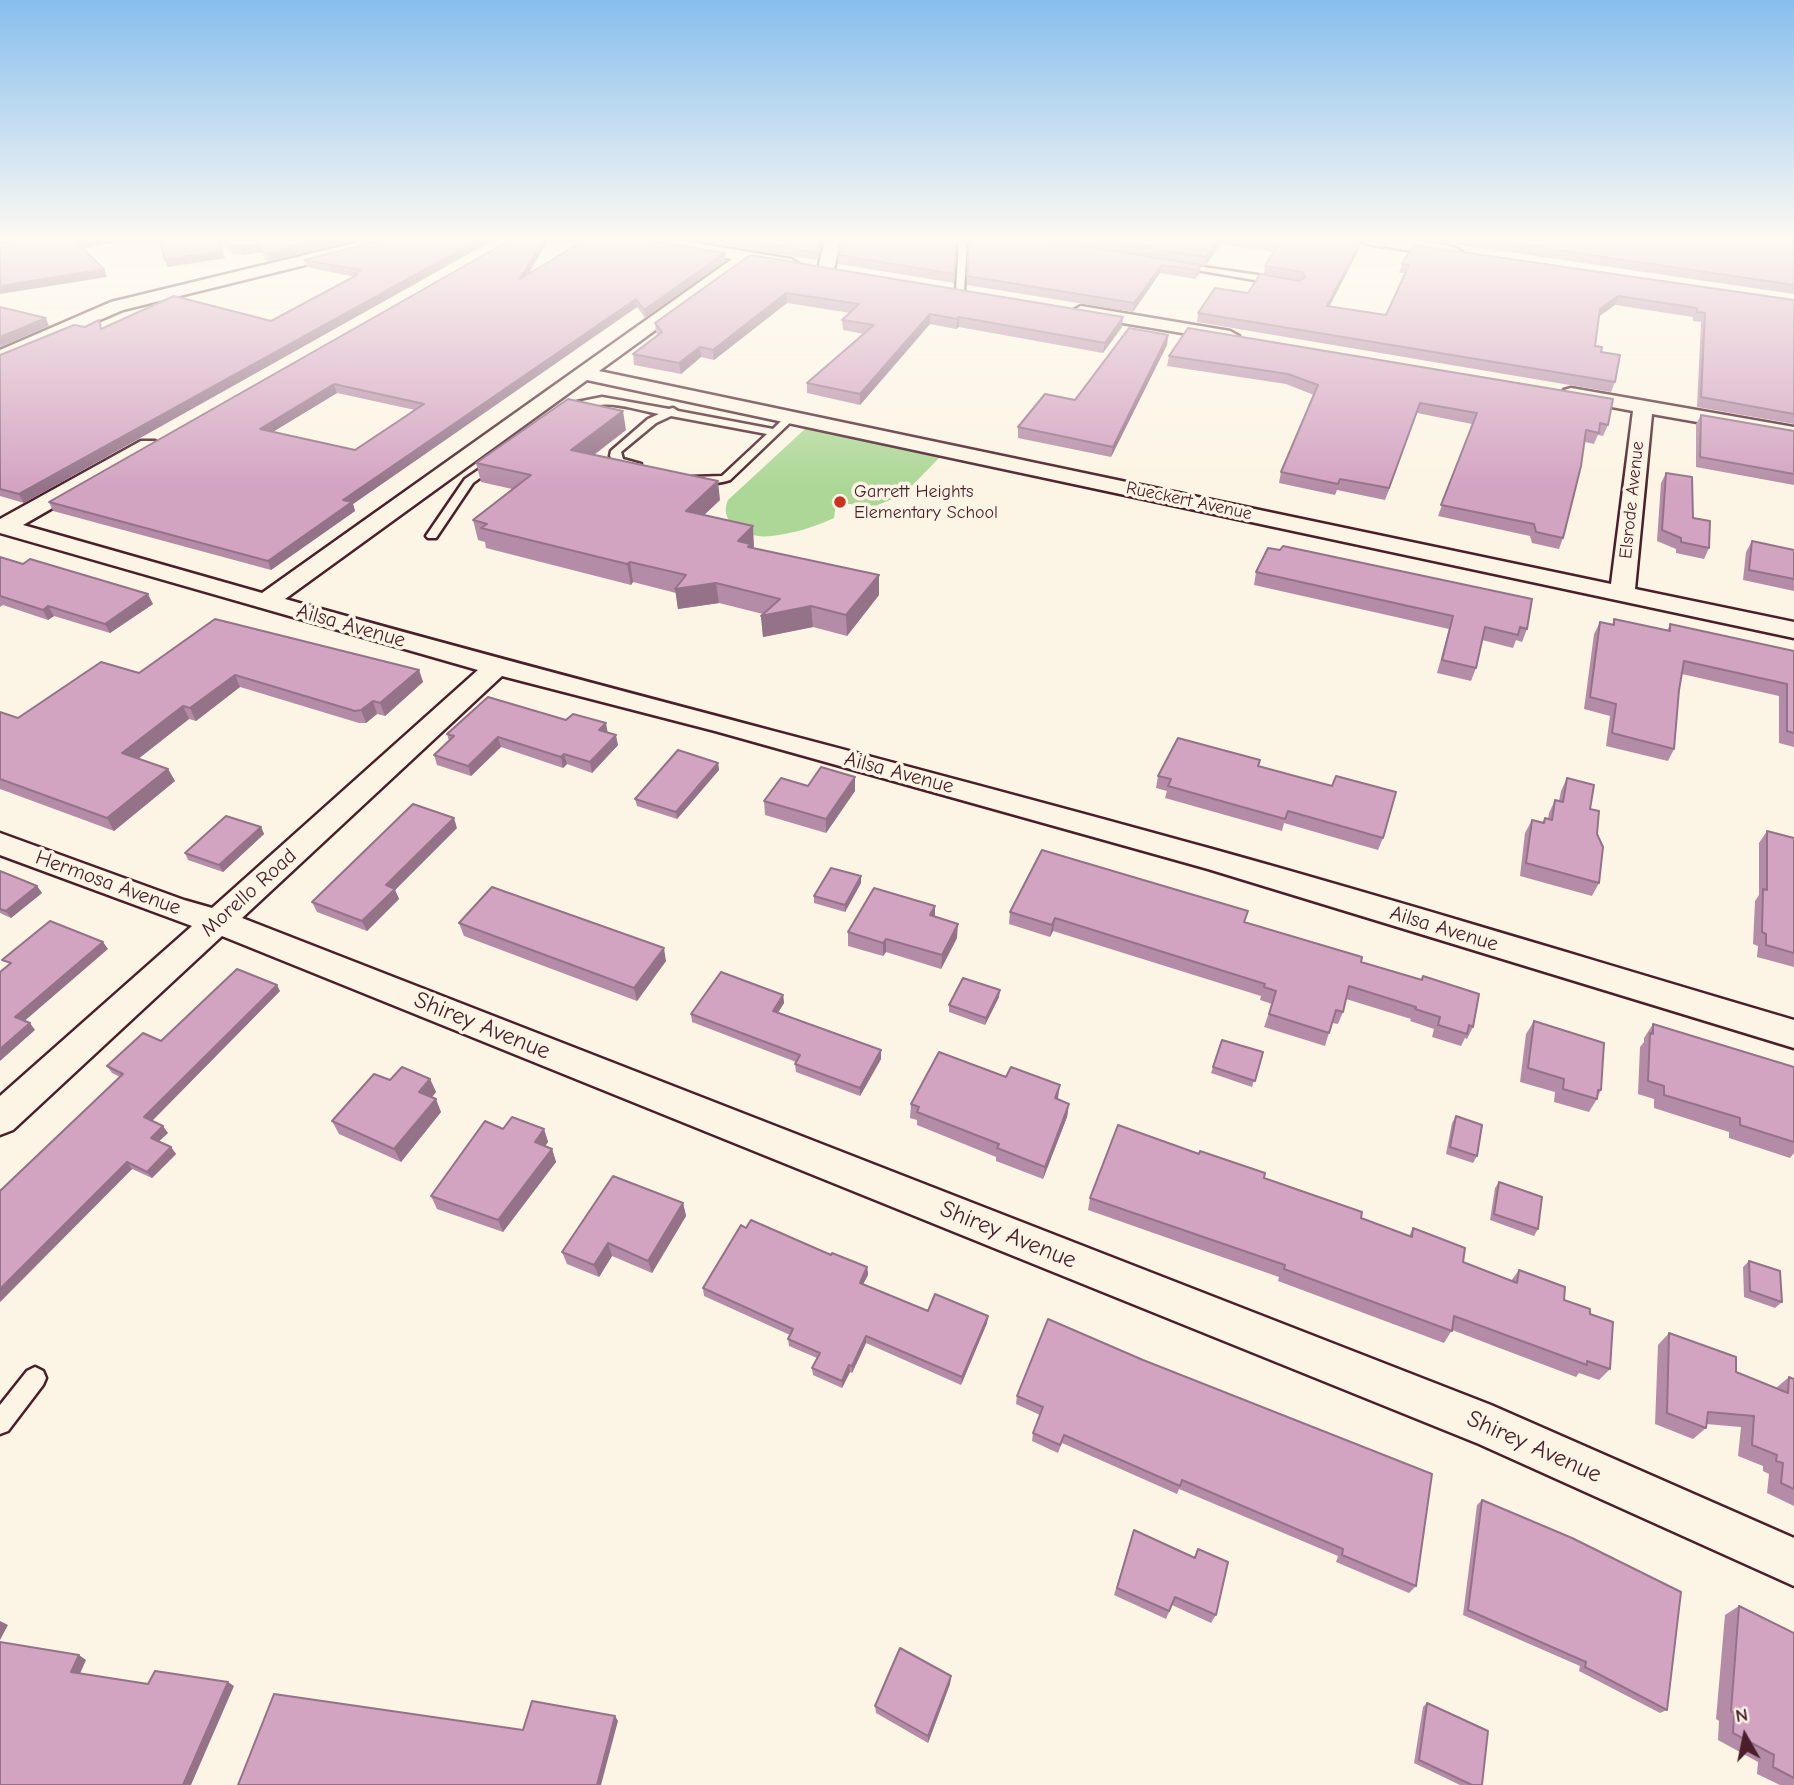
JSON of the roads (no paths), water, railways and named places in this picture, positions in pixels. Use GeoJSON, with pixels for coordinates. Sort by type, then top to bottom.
{"type":"FeatureCollection","features":[{"type":"Feature","properties":{"kind":"street"},"geometry":{"type":"LineString","coordinates":[[0,357],[80,322]]}},
{"type":"Feature","properties":{"kind":"street"},"geometry":{"type":"LineString","coordinates":[[265,602],[654,322]]}},
{"type":"Feature","properties":{"kind":"street"},"geometry":{"type":"LineString","coordinates":[[1146,322],[1242,338]]}},
{"type":"Feature","properties":{"kind":"street","name":"Rueckert Avenue"},"geometry":{"type":"LineString","coordinates":[[583,373],[699,397],[783,424],[1794,630]]}},
{"type":"Feature","properties":{"kind":"street"},"geometry":{"type":"LineString","coordinates":[[1551,390],[1794,433]]}},
{"type":"Feature","properties":{"kind":"street","name":"Elsrode Avenue"},"geometry":{"type":"LineString","coordinates":[[1622,593],[1643,407]]}},
{"type":"Feature","properties":{"kind":"street"},"geometry":{"type":"LineString","coordinates":[[1,526],[161,439]]}},
{"type":"Feature","properties":{"kind":"street","name":"Ailsa Avenue"},"geometry":{"type":"LineString","coordinates":[[1,526],[498,667],[724,725],[1214,860],[1794,1034]]}},
{"type":"Feature","properties":{"kind":"street","name":"Morello Road"},"geometry":{"type":"LineString","coordinates":[[0,1119],[498,667]]}},
{"type":"Feature","properties":{"kind":"street","name":"Hermosa Avenue"},"geometry":{"type":"LineString","coordinates":[[0,843],[177,910],[218,921]]}},
{"type":"Feature","properties":{"kind":"street","name":"Shirey Avenue"},"geometry":{"type":"LineString","coordinates":[[218,921],[1478,1422],[1794,1562]]}},
{"type":"Feature","properties":{"kind":"lane"},"geometry":{"type":"LineString","coordinates":[[650,469],[619,461],[615,456],[616,451],[652,421],[687,408],[699,397]]}},
{"type":"Feature","properties":{"kind":"lane"},"geometry":{"type":"LineString","coordinates":[[558,419],[581,404],[593,401],[783,424]]}},
{"type":"Feature","properties":{"kind":"lane"},"geometry":{"type":"LineString","coordinates":[[683,476],[705,481],[726,478],[783,424]]}},
{"type":"Feature","properties":{"kind":"lane"},"geometry":{"type":"LineString","coordinates":[[432,536],[469,481],[503,458]]}},
{"type":"Feature","properties":{"kind":"lane"},"geometry":{"type":"LineString","coordinates":[[0,1423],[35,1378]]}},
{"type":"Feature","properties":{"kind":"place","name":"Garrett Heights Elementary School"},"geometry":{"type":"Point","coordinates":[840,502]}}]}
